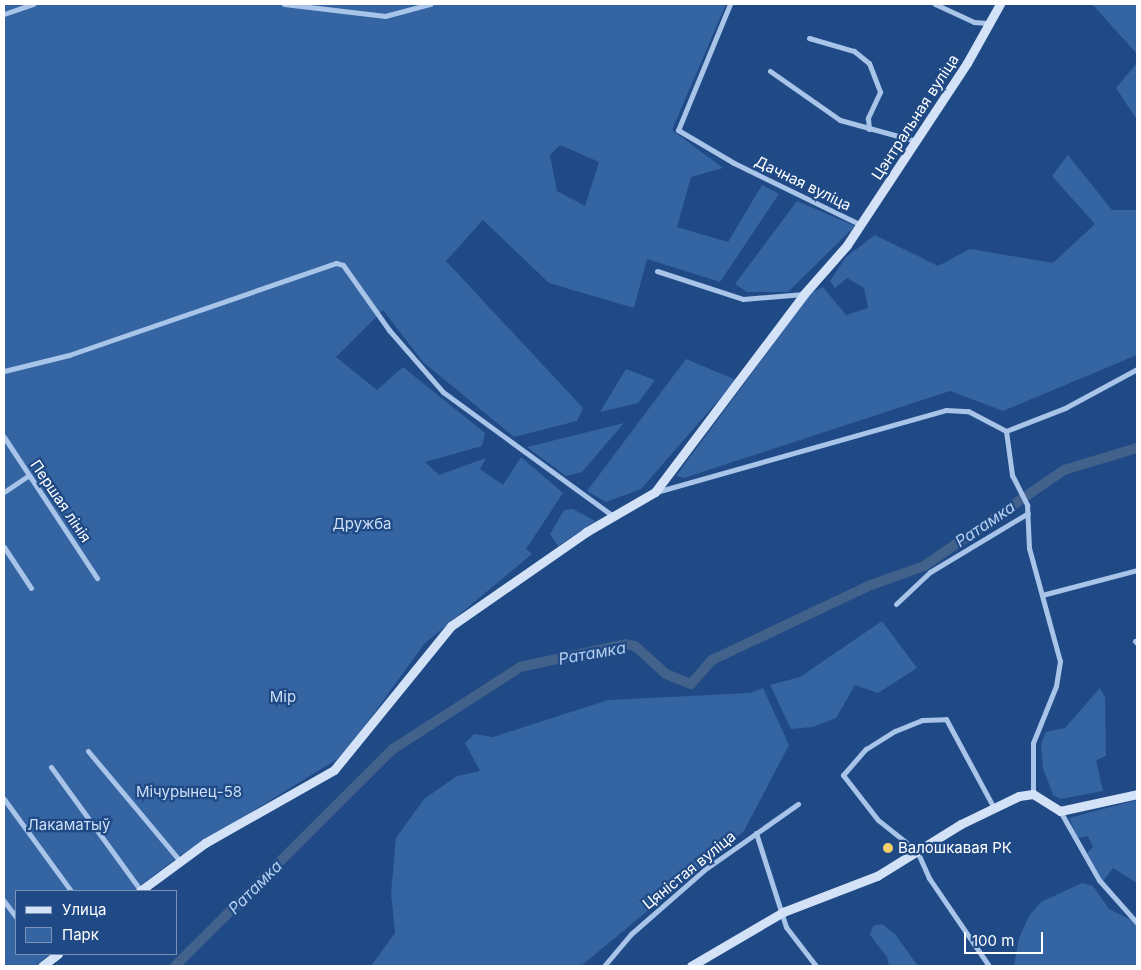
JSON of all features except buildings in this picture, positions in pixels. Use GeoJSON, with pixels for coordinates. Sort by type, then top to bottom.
{"type":"FeatureCollection","features":[{"type":"Feature","properties":{"kind":"street"},"geometry":{"type":"LineString","coordinates":[[4,14],[33,4]]}},
{"type":"Feature","properties":{"kind":"street"},"geometry":{"type":"LineString","coordinates":[[284,4],[385,16],[430,4]]}},
{"type":"Feature","properties":{"kind":"street","name":"Дачная вуліца"},"geometry":{"type":"LineString","coordinates":[[730,4],[678,130],[734,163],[861,225]]}},
{"type":"Feature","properties":{"kind":"street"},"geometry":{"type":"LineString","coordinates":[[935,4],[974,22],[988,23]]}},
{"type":"Feature","properties":{"kind":"street","name":"Цэнтральная вуліца"},"geometry":{"type":"LineString","coordinates":[[656,492],[804,294],[861,225],[916,141],[1000,4]]}},
{"type":"Feature","properties":{"kind":"street"},"geometry":{"type":"LineString","coordinates":[[808,38],[854,50],[869,63],[880,92],[868,118],[868,129]]}},
{"type":"Feature","properties":{"kind":"street"},"geometry":{"type":"LineString","coordinates":[[770,72],[840,120],[916,141]]}},
{"type":"Feature","properties":{"kind":"street"},"geometry":{"type":"LineString","coordinates":[[4,371],[69,356],[336,263],[343,265],[389,330],[443,392],[614,516]]}},
{"type":"Feature","properties":{"kind":"street"},"geometry":{"type":"LineString","coordinates":[[657,271],[742,299],[804,294]]}},
{"type":"Feature","properties":{"kind":"street"},"geometry":{"type":"LineString","coordinates":[[1006,431],[1065,408],[1137,369]]}},
{"type":"Feature","properties":{"kind":"street"},"geometry":{"type":"LineString","coordinates":[[51,767],[140,890],[178,859],[334,770],[451,626],[614,516],[656,492],[946,410],[968,410],[1006,431],[1018,489],[1027,505],[1029,548],[1060,661],[1056,686],[1034,743],[1035,796]]}},
{"type":"Feature","properties":{"kind":"street","name":"Першая лінія"},"geometry":{"type":"LineString","coordinates":[[4,437],[97,578]]}},
{"type":"Feature","properties":{"kind":"street"},"geometry":{"type":"LineString","coordinates":[[4,492],[29,475]]}},
{"type":"Feature","properties":{"kind":"street"},"geometry":{"type":"LineString","coordinates":[[896,604],[930,572],[1028,513]]}},
{"type":"Feature","properties":{"kind":"street"},"geometry":{"type":"LineString","coordinates":[[4,547],[31,588]]}},
{"type":"Feature","properties":{"kind":"street"},"geometry":{"type":"LineString","coordinates":[[1042,595],[1137,570]]}},
{"type":"Feature","properties":{"kind":"street"},"geometry":{"type":"LineString","coordinates":[[988,966],[929,878],[918,851],[878,820],[843,775],[866,749],[895,731],[922,720],[946,719],[994,808]]}},
{"type":"Feature","properties":{"kind":"street"},"geometry":{"type":"LineString","coordinates":[[88,751],[178,859]]}},
{"type":"Feature","properties":{"kind":"street"},"geometry":{"type":"LineString","coordinates":[[1060,811],[1137,794]]}},
{"type":"Feature","properties":{"kind":"street"},"geometry":{"type":"LineString","coordinates":[[691,966],[702,964],[783,912],[877,876],[994,808],[1019,796],[1035,796],[1060,811],[1099,880],[1137,922]]}},
{"type":"Feature","properties":{"kind":"street"},"geometry":{"type":"LineString","coordinates":[[4,800],[70,890]]}},
{"type":"Feature","properties":{"kind":"street","name":"Цяністая вуліца"},"geometry":{"type":"LineString","coordinates":[[604,966],[632,934],[683,888],[798,804]]}},
{"type":"Feature","properties":{"kind":"street"},"geometry":{"type":"LineString","coordinates":[[756,833],[783,912],[786,927],[816,966]]}},
{"type":"Feature","properties":{"kind":"street"},"geometry":{"type":"LineString","coordinates":[[4,900],[15,916]]}},
{"type":"Feature","properties":{"kind":"green space"},"geometry":{"type":"Polygon","coordinates":[[[4,4],[726,4],[672,130],[723,168],[691,177],[677,227],[728,242],[762,185],[779,194],[720,282],[647,259],[634,308],[549,283],[483,220],[446,261],[583,408],[577,421],[514,437],[423,362],[383,310],[336,357],[377,390],[403,367],[485,433],[482,446],[425,462],[439,475],[486,458],[480,469],[503,485],[521,457],[563,493],[526,549],[532,554],[424,644],[344,755],[178,857],[134,890],[15,890],[15,955],[49,955],[35,966],[4,966],[4,4]],[[560,145],[550,155],[557,191],[585,206],[599,162],[560,145]]]}},
{"type":"Feature","properties":{"kind":"green space"},"geometry":{"type":"Polygon","coordinates":[[[1092,4],[1137,4],[1137,54],[1092,4]]]}},
{"type":"Feature","properties":{"kind":"green space"},"geometry":{"type":"Polygon","coordinates":[[[1137,63],[1137,120],[1116,88],[1137,63]]]}},
{"type":"Feature","properties":{"kind":"green space"},"geometry":{"type":"Polygon","coordinates":[[[1068,155],[1112,210],[1137,210],[1137,355],[1003,411],[950,391],[684,478],[676,476],[812,292],[823,287],[846,315],[868,308],[864,288],[847,278],[835,288],[830,281],[846,257],[875,235],[938,266],[970,249],[1053,263],[1095,224],[1052,176],[1068,155]]]}},
{"type":"Feature","properties":{"kind":"green space"},"geometry":{"type":"Polygon","coordinates":[[[797,201],[855,226],[788,292],[747,292],[735,284],[797,201]]]}},
{"type":"Feature","properties":{"kind":"green space"},"geometry":{"type":"Polygon","coordinates":[[[686,359],[736,380],[641,489],[606,502],[587,491],[686,359]]]}},
{"type":"Feature","properties":{"kind":"green space"},"geometry":{"type":"Polygon","coordinates":[[[626,369],[655,380],[638,403],[600,412],[626,369]]]}},
{"type":"Feature","properties":{"kind":"green space"},"geometry":{"type":"Polygon","coordinates":[[[624,423],[582,472],[566,476],[527,447],[624,423]]]}},
{"type":"Feature","properties":{"kind":"green space"},"geometry":{"type":"Polygon","coordinates":[[[573,509],[595,521],[558,546],[550,534],[564,510],[573,509]]]}},
{"type":"Feature","properties":{"kind":"green space"},"geometry":{"type":"Polygon","coordinates":[[[882,621],[917,668],[878,693],[855,685],[836,718],[813,727],[791,729],[770,685],[800,677],[882,621]]]}},
{"type":"Feature","properties":{"kind":"green space"},"geometry":{"type":"Polygon","coordinates":[[[763,688],[789,745],[744,831],[581,966],[371,966],[395,933],[391,893],[396,838],[424,799],[457,776],[480,771],[465,743],[474,734],[493,737],[608,700],[750,693],[763,688]]]}},
{"type":"Feature","properties":{"kind":"green space"},"geometry":{"type":"Polygon","coordinates":[[[1100,688],[1105,697],[1106,756],[1096,760],[1103,791],[1061,799],[1053,795],[1043,768],[1041,744],[1046,732],[1065,728],[1100,688]]]}},
{"type":"Feature","properties":{"kind":"green space"},"geometry":{"type":"Polygon","coordinates":[[[1137,800],[1137,883],[1113,868],[1103,881],[1087,853],[1093,847],[1088,836],[1078,838],[1069,818],[1137,800]]]}},
{"type":"Feature","properties":{"kind":"green space"},"geometry":{"type":"Polygon","coordinates":[[[1082,883],[1093,886],[1109,909],[1137,923],[1137,966],[1014,966],[1019,938],[1029,916],[1041,902],[1082,883]]]}},
{"type":"Feature","properties":{"kind":"green space"},"geometry":{"type":"Polygon","coordinates":[[[882,924],[895,934],[918,966],[889,966],[887,957],[870,935],[873,926],[882,924]]]}},
{"type":"Feature","properties":{"kind":"waterway","name":"Ратамка"},"geometry":{"type":"LineString","coordinates":[[175,966],[393,749],[520,667],[626,644],[635,646],[666,674],[691,684],[712,660],[871,585],[924,566],[1064,470],[1137,448]]}},
{"type":"Feature","properties":{"kind":"place","name":"Валошкавая РК"},"geometry":{"type":"Point","coordinates":[888,848]}},
{"type":"Feature","properties":{"kind":"park label","name":"Дружба"},"geometry":{"type":"Point","coordinates":[362,524]}},
{"type":"Feature","properties":{"kind":"park label","name":"Мір"},"geometry":{"type":"Point","coordinates":[283,697]}},
{"type":"Feature","properties":{"kind":"park label","name":"Мічурынец-58"},"geometry":{"type":"Point","coordinates":[189,792]}},
{"type":"Feature","properties":{"kind":"park label","name":"Лакаматыў"},"geometry":{"type":"Point","coordinates":[69,825]}}]}
